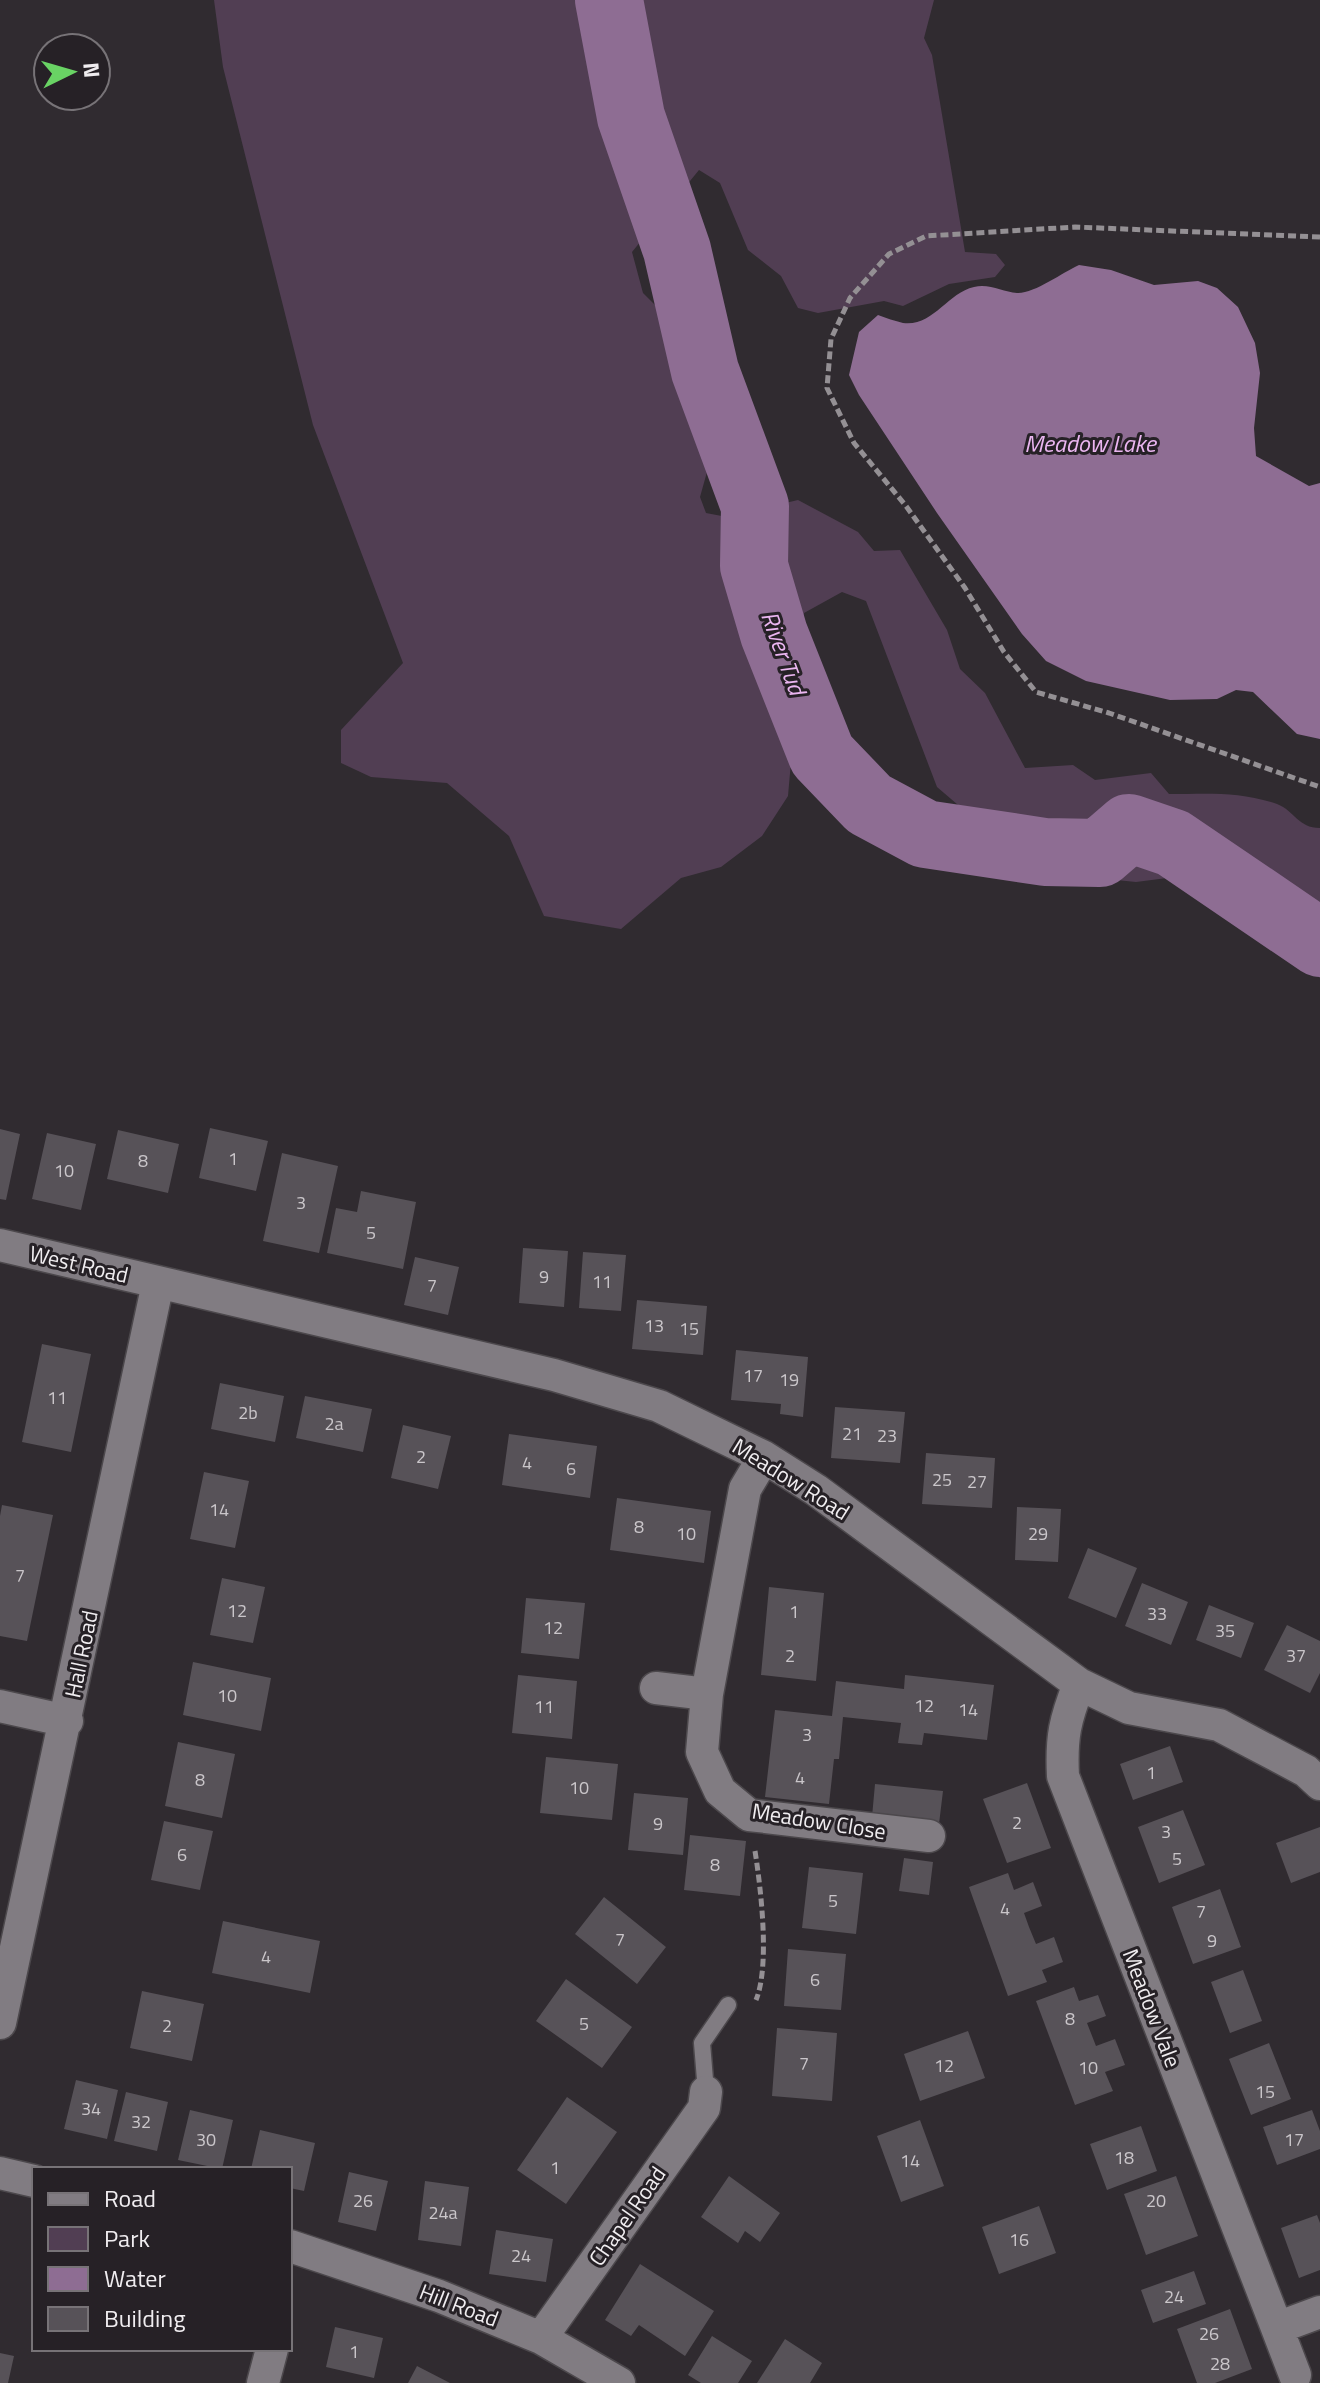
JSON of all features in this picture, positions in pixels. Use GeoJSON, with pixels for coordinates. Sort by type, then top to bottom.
{"type":"FeatureCollection","features":[{"type":"Feature","properties":{"kind":"street","name":"West Road"},"geometry":{"type":"LineString","coordinates":[[0,1245],[158,1283]]}},
{"type":"Feature","properties":{"kind":"street","name":"Meadow Road"},"geometry":{"type":"LineString","coordinates":[[158,1283],[554,1375],[659,1406],[764,1457],[816,1490],[1079,1684],[1129,1708],[1219,1725],[1306,1771],[1320,1784]]}},
{"type":"Feature","properties":{"kind":"street","name":"Hall Road"},"geometry":{"type":"LineString","coordinates":[[0,2023],[67,1721],[158,1283]]}},
{"type":"Feature","properties":{"kind":"street","name":"Meadow Close"},"geometry":{"type":"LineString","coordinates":[[764,1457],[745,1489],[707,1694],[702,1752],[720,1791],[749,1815],[929,1836]]}},
{"type":"Feature","properties":{"kind":"street","name":"Meadow Vale"},"geometry":{"type":"LineString","coordinates":[[1079,1684],[1067,1714],[1061,1741],[1063,1776],[1297,2379]]}},
{"type":"Feature","properties":{"kind":"street"},"geometry":{"type":"LineString","coordinates":[[656,1688],[707,1694]]}},
{"type":"Feature","properties":{"kind":"street"},"geometry":{"type":"LineString","coordinates":[[0,1706],[67,1721]]}},
{"type":"Feature","properties":{"kind":"street","name":"Chapel Road"},"geometry":{"type":"LineString","coordinates":[[541,2338],[704,2108],[706,2092]]}},
{"type":"Feature","properties":{"kind":"street"},"geometry":{"type":"LineString","coordinates":[[0,2173],[32,2181]]}},
{"type":"Feature","properties":{"kind":"street","name":"Hill Road"},"geometry":{"type":"LineString","coordinates":[[292,2256],[439,2296],[541,2338],[619,2383]]}},
{"type":"Feature","properties":{"kind":"street"},"geometry":{"type":"LineString","coordinates":[[1277,2328],[1320,2312]]}},
{"type":"Feature","properties":{"kind":"street"},"geometry":{"type":"LineString","coordinates":[[263,2383],[271,2351]]}},
{"type":"Feature","properties":{"kind":"lane"},"geometry":{"type":"LineString","coordinates":[[706,2092],[702,2043],[728,2005]]}},
{"type":"Feature","properties":{"kind":"path"},"geometry":{"type":"LineString","coordinates":[[1320,237],[1075,227],[926,236],[889,254],[850,298],[831,339],[827,388],[854,443],[906,506],[965,588],[1004,652],[1036,692],[1109,713],[1320,787]]}},
{"type":"Feature","properties":{"kind":"path"},"geometry":{"type":"LineString","coordinates":[[749,1815],[763,1947],[760,1992],[755,2003]]}},
{"type":"Feature","properties":{"kind":"green space"},"geometry":{"type":"Polygon","coordinates":[[[214,0],[934,0],[924,38],[932,55],[965,252],[996,254],[1005,265],[995,277],[949,284],[903,306],[884,301],[818,313],[798,308],[781,276],[748,250],[720,183],[699,170],[632,252],[643,293],[681,331],[690,384],[719,429],[700,497],[706,513],[727,517],[798,500],[858,532],[874,551],[900,550],[947,630],[960,669],[985,693],[1025,768],[1073,765],[1095,780],[1151,773],[1169,794],[1250,797],[1277,804],[1301,822],[1320,828],[1320,978],[1314,972],[1294,926],[1277,898],[1266,886],[1237,869],[1136,882],[1077,876],[1048,882],[937,787],[866,601],[842,592],[804,613],[788,796],[762,836],[721,867],[681,878],[621,929],[544,916],[509,836],[447,783],[371,777],[341,763],[341,730],[403,663],[313,425],[223,67],[214,0]]]}},
{"type":"Feature","properties":{"kind":"water","name":"Meadow Lake"},"geometry":{"type":"Polygon","coordinates":[[[1079,265],[1111,270],[1154,285],[1198,281],[1217,288],[1238,307],[1255,343],[1260,373],[1254,428],[1256,456],[1309,486],[1320,483],[1320,739],[1297,734],[1253,692],[1236,690],[1217,699],[1170,700],[1086,681],[1046,661],[1022,634],[859,395],[849,375],[859,332],[878,315],[914,323],[932,315],[964,290],[985,286],[1024,292],[1079,265]]]}},
{"type":"Feature","properties":{"kind":"building"},"geometry":{"type":"Polygon","coordinates":[[[210,1128],[268,1141],[256,1191],[199,1178],[210,1128]]]}},
{"type":"Feature","properties":{"kind":"building"},"geometry":{"type":"Polygon","coordinates":[[[0,1129],[20,1134],[6,1200],[0,1199],[0,1129]]]}},
{"type":"Feature","properties":{"kind":"building"},"geometry":{"type":"Polygon","coordinates":[[[118,1130],[179,1144],[168,1193],[107,1179],[118,1130]]]}},
{"type":"Feature","properties":{"kind":"building"},"geometry":{"type":"Polygon","coordinates":[[[47,1133],[96,1144],[81,1210],[32,1199],[47,1133]]]}},
{"type":"Feature","properties":{"kind":"building"},"geometry":{"type":"Polygon","coordinates":[[[282,1153],[338,1166],[319,1253],[263,1241],[282,1153]]]}},
{"type":"Feature","properties":{"kind":"building"},"geometry":{"type":"Polygon","coordinates":[[[361,1191],[416,1202],[403,1269],[327,1253],[336,1208],[357,1212],[361,1191]]]}},
{"type":"Feature","properties":{"kind":"building"},"geometry":{"type":"Polygon","coordinates":[[[523,1248],[568,1251],[564,1307],[519,1303],[523,1248]]]}},
{"type":"Feature","properties":{"kind":"building"},"geometry":{"type":"Polygon","coordinates":[[[583,1252],[626,1255],[621,1311],[579,1308],[583,1252]]]}},
{"type":"Feature","properties":{"kind":"building"},"geometry":{"type":"Polygon","coordinates":[[[415,1257],[459,1267],[448,1315],[404,1305],[415,1257]]]}},
{"type":"Feature","properties":{"kind":"building"},"geometry":{"type":"Polygon","coordinates":[[[637,1300],[707,1306],[703,1355],[632,1349],[637,1300]]]}},
{"type":"Feature","properties":{"kind":"building"},"geometry":{"type":"Polygon","coordinates":[[[42,1344],[91,1354],[71,1452],[22,1442],[42,1344]]]}},
{"type":"Feature","properties":{"kind":"building"},"geometry":{"type":"Polygon","coordinates":[[[736,1350],[808,1357],[803,1417],[780,1414],[781,1404],[731,1400],[736,1350]]]}},
{"type":"Feature","properties":{"kind":"building"},"geometry":{"type":"Polygon","coordinates":[[[220,1383],[284,1396],[275,1442],[211,1429],[220,1383]]]}},
{"type":"Feature","properties":{"kind":"building"},"geometry":{"type":"Polygon","coordinates":[[[305,1396],[372,1409],[363,1452],[296,1438],[305,1396]]]}},
{"type":"Feature","properties":{"kind":"building"},"geometry":{"type":"Polygon","coordinates":[[[835,1407],[905,1412],[900,1463],[831,1458],[835,1407]]]}},
{"type":"Feature","properties":{"kind":"building"},"geometry":{"type":"Polygon","coordinates":[[[403,1425],[451,1436],[438,1489],[391,1478],[403,1425]]]}},
{"type":"Feature","properties":{"kind":"building"},"geometry":{"type":"Polygon","coordinates":[[[509,1434],[597,1446],[590,1498],[502,1485],[509,1434]]]}},
{"type":"Feature","properties":{"kind":"building"},"geometry":{"type":"Polygon","coordinates":[[[926,1453],[995,1458],[992,1508],[922,1504],[926,1453]]]}},
{"type":"Feature","properties":{"kind":"building"},"geometry":{"type":"Polygon","coordinates":[[[204,1472],[249,1481],[235,1548],[190,1539],[204,1472]]]}},
{"type":"Feature","properties":{"kind":"building"},"geometry":{"type":"Polygon","coordinates":[[[617,1498],[711,1511],[704,1563],[610,1550],[617,1498]]]}},
{"type":"Feature","properties":{"kind":"building"},"geometry":{"type":"Polygon","coordinates":[[[2,1505],[53,1515],[27,1641],[0,1636],[2,1505]]]}},
{"type":"Feature","properties":{"kind":"building"},"geometry":{"type":"Polygon","coordinates":[[[1017,1507],[1061,1509],[1058,1562],[1015,1560],[1017,1507]]]}},
{"type":"Feature","properties":{"kind":"building"},"geometry":{"type":"Polygon","coordinates":[[[1088,1548],[1137,1568],[1116,1618],[1068,1598],[1088,1548]]]}},
{"type":"Feature","properties":{"kind":"building"},"geometry":{"type":"Polygon","coordinates":[[[222,1578],[265,1587],[253,1643],[210,1635],[222,1578]]]}},
{"type":"Feature","properties":{"kind":"building"},"geometry":{"type":"Polygon","coordinates":[[[1142,1583],[1188,1602],[1171,1645],[1125,1626],[1142,1583]]]}},
{"type":"Feature","properties":{"kind":"building"},"geometry":{"type":"Polygon","coordinates":[[[769,1587],[824,1593],[816,1681],[761,1675],[769,1587]]]}},
{"type":"Feature","properties":{"kind":"building"},"geometry":{"type":"Polygon","coordinates":[[[526,1598],[585,1603],[579,1659],[521,1653],[526,1598]]]}},
{"type":"Feature","properties":{"kind":"building"},"geometry":{"type":"Polygon","coordinates":[[[1209,1605],[1254,1623],[1241,1658],[1196,1640],[1209,1605]]]}},
{"type":"Feature","properties":{"kind":"building"},"geometry":{"type":"Polygon","coordinates":[[[1287,1625],[1320,1641],[1320,1673],[1310,1693],[1264,1670],[1287,1625]]]}},
{"type":"Feature","properties":{"kind":"building"},"geometry":{"type":"Polygon","coordinates":[[[193,1662],[271,1678],[261,1731],[183,1715],[193,1662]]]}},
{"type":"Feature","properties":{"kind":"building"},"geometry":{"type":"Polygon","coordinates":[[[518,1675],[577,1681],[572,1739],[512,1733],[518,1675]]]}},
{"type":"Feature","properties":{"kind":"building"},"geometry":{"type":"Polygon","coordinates":[[[905,1675],[994,1685],[987,1740],[924,1733],[922,1745],[898,1743],[901,1723],[843,1717],[839,1759],[834,1759],[829,1804],[765,1797],[775,1710],[832,1716],[836,1681],[904,1689],[905,1675]]]}},
{"type":"Feature","properties":{"kind":"building"},"geometry":{"type":"Polygon","coordinates":[[[178,1742],[235,1754],[222,1818],[165,1806],[178,1742]]]}},
{"type":"Feature","properties":{"kind":"building"},"geometry":{"type":"Polygon","coordinates":[[[1170,1746],[1183,1782],[1133,1800],[1120,1764],[1170,1746]]]}},
{"type":"Feature","properties":{"kind":"building"},"geometry":{"type":"Polygon","coordinates":[[[546,1757],[618,1764],[612,1820],[540,1813],[546,1757]]]}},
{"type":"Feature","properties":{"kind":"building"},"geometry":{"type":"Polygon","coordinates":[[[1027,1783],[1051,1848],[1007,1863],[983,1799],[1027,1783]]]}},
{"type":"Feature","properties":{"kind":"building"},"geometry":{"type":"Polygon","coordinates":[[[875,1784],[943,1791],[939,1824],[872,1817],[875,1784]]]}},
{"type":"Feature","properties":{"kind":"building"},"geometry":{"type":"Polygon","coordinates":[[[634,1793],[688,1798],[683,1855],[628,1850],[634,1793]]]}},
{"type":"Feature","properties":{"kind":"building"},"geometry":{"type":"Polygon","coordinates":[[[1183,1810],[1205,1865],[1159,1883],[1138,1827],[1183,1810]]]}},
{"type":"Feature","properties":{"kind":"building"},"geometry":{"type":"Polygon","coordinates":[[[164,1821],[213,1831],[200,1890],[151,1880],[164,1821]]]}},
{"type":"Feature","properties":{"kind":"building"},"geometry":{"type":"Polygon","coordinates":[[[1320,1827],[1320,1872],[1291,1883],[1276,1843],[1320,1827]]]}},
{"type":"Feature","properties":{"kind":"building"},"geometry":{"type":"Polygon","coordinates":[[[690,1835],[746,1841],[740,1896],[684,1890],[690,1835]]]}},
{"type":"Feature","properties":{"kind":"building"},"geometry":{"type":"Polygon","coordinates":[[[904,1858],[933,1862],[929,1895],[899,1891],[904,1858]]]}},
{"type":"Feature","properties":{"kind":"building"},"geometry":{"type":"Polygon","coordinates":[[[809,1867],[863,1873],[856,1934],[802,1928],[809,1867]]]}},
{"type":"Feature","properties":{"kind":"building"},"geometry":{"type":"Polygon","coordinates":[[[1008,1873],[1014,1890],[1033,1882],[1042,1906],[1024,1913],[1029,1927],[1036,1944],[1054,1937],[1063,1962],[1042,1970],[1047,1982],[1008,1996],[969,1887],[1008,1873]]]}},
{"type":"Feature","properties":{"kind":"building"},"geometry":{"type":"Polygon","coordinates":[[[1220,1889],[1241,1947],[1193,1964],[1172,1907],[1220,1889]]]}},
{"type":"Feature","properties":{"kind":"building"},"geometry":{"type":"Polygon","coordinates":[[[604,1897],[666,1947],[637,1984],[575,1934],[604,1897]]]}},
{"type":"Feature","properties":{"kind":"building"},"geometry":{"type":"Polygon","coordinates":[[[223,1921],[320,1941],[310,1993],[212,1973],[223,1921]]]}},
{"type":"Feature","properties":{"kind":"building"},"geometry":{"type":"Polygon","coordinates":[[[788,1949],[846,1954],[841,2010],[784,2006],[788,1949]]]}},
{"type":"Feature","properties":{"kind":"building"},"geometry":{"type":"Polygon","coordinates":[[[1243,1970],[1262,2021],[1230,2033],[1211,1982],[1243,1970]]]}},
{"type":"Feature","properties":{"kind":"building"},"geometry":{"type":"Polygon","coordinates":[[[566,1979],[632,2027],[602,2068],[536,2021],[566,1979]]]}},
{"type":"Feature","properties":{"kind":"building"},"geometry":{"type":"Polygon","coordinates":[[[1074,1987],[1079,2001],[1098,1995],[1106,2016],[1087,2023],[1096,2046],[1115,2039],[1125,2065],[1105,2072],[1113,2091],[1075,2105],[1036,2001],[1074,1987]]]}},
{"type":"Feature","properties":{"kind":"building"},"geometry":{"type":"Polygon","coordinates":[[[142,1991],[204,2004],[192,2061],[130,2048],[142,1991]]]}},
{"type":"Feature","properties":{"kind":"building"},"geometry":{"type":"Polygon","coordinates":[[[777,2028],[837,2033],[832,2101],[772,2096],[777,2028]]]}},
{"type":"Feature","properties":{"kind":"building"},"geometry":{"type":"Polygon","coordinates":[[[968,2031],[985,2078],[920,2101],[904,2054],[968,2031]]]}},
{"type":"Feature","properties":{"kind":"building"},"geometry":{"type":"Polygon","coordinates":[[[1269,2043],[1291,2099],[1251,2115],[1229,2059],[1269,2043]]]}},
{"type":"Feature","properties":{"kind":"building"},"geometry":{"type":"Polygon","coordinates":[[[76,2080],[118,2090],[107,2139],[64,2129],[76,2080]]]}},
{"type":"Feature","properties":{"kind":"building"},"geometry":{"type":"Polygon","coordinates":[[[126,2092],[168,2102],[157,2151],[114,2141],[126,2092]]]}},
{"type":"Feature","properties":{"kind":"building"},"geometry":{"type":"Polygon","coordinates":[[[567,2097],[617,2132],[566,2204],[517,2170],[567,2097]]]}},
{"type":"Feature","properties":{"kind":"building"},"geometry":{"type":"Polygon","coordinates":[[[190,2110],[233,2120],[222,2167],[178,2160],[190,2110]]]}},
{"type":"Feature","properties":{"kind":"building"},"geometry":{"type":"Polygon","coordinates":[[[1312,2110],[1320,2131],[1320,2149],[1277,2165],[1263,2127],[1312,2110]]]}},
{"type":"Feature","properties":{"kind":"building"},"geometry":{"type":"Polygon","coordinates":[[[920,2120],[944,2186],[901,2202],[877,2136],[920,2120]]]}},
{"type":"Feature","properties":{"kind":"building"},"geometry":{"type":"Polygon","coordinates":[[[1141,2126],[1157,2171],[1107,2190],[1090,2144],[1141,2126]]]}},
{"type":"Feature","properties":{"kind":"building"},"geometry":{"type":"Polygon","coordinates":[[[260,2130],[315,2143],[304,2191],[292,2188],[292,2167],[251,2167],[260,2130]]]}},
{"type":"Feature","properties":{"kind":"building"},"geometry":{"type":"Polygon","coordinates":[[[349,2172],[388,2181],[376,2231],[338,2222],[349,2172]]]}},
{"type":"Feature","properties":{"kind":"building"},"geometry":{"type":"Polygon","coordinates":[[[729,2176],[780,2213],[760,2242],[745,2231],[738,2243],[701,2217],[729,2176]]]}},
{"type":"Feature","properties":{"kind":"building"},"geometry":{"type":"Polygon","coordinates":[[[1176,2176],[1198,2236],[1146,2255],[1124,2194],[1176,2176]]]}},
{"type":"Feature","properties":{"kind":"building"},"geometry":{"type":"Polygon","coordinates":[[[425,2181],[469,2187],[461,2246],[418,2240],[425,2181]]]}},
{"type":"Feature","properties":{"kind":"building"},"geometry":{"type":"Polygon","coordinates":[[[1039,2206],[1056,2253],[999,2274],[982,2227],[1039,2206]]]}},
{"type":"Feature","properties":{"kind":"building"},"geometry":{"type":"Polygon","coordinates":[[[1317,2215],[1320,2223],[1320,2270],[1299,2278],[1281,2228],[1317,2215]]]}},
{"type":"Feature","properties":{"kind":"building"},"geometry":{"type":"Polygon","coordinates":[[[496,2230],[553,2239],[546,2282],[489,2274],[496,2230]]]}},
{"type":"Feature","properties":{"kind":"building"},"geometry":{"type":"Polygon","coordinates":[[[640,2264],[714,2311],[685,2356],[639,2325],[631,2336],[605,2320],[640,2264]]]}},
{"type":"Feature","properties":{"kind":"building"},"geometry":{"type":"Polygon","coordinates":[[[1194,2271],[1206,2304],[1153,2323],[1141,2290],[1194,2271]]]}},
{"type":"Feature","properties":{"kind":"building"},"geometry":{"type":"Polygon","coordinates":[[[1230,2309],[1252,2369],[1215,2383],[1197,2383],[1177,2329],[1230,2309]]]}},
{"type":"Feature","properties":{"kind":"building"},"geometry":{"type":"Polygon","coordinates":[[[335,2327],[383,2338],[374,2378],[326,2367],[335,2327]]]}},
{"type":"Feature","properties":{"kind":"building"},"geometry":{"type":"Polygon","coordinates":[[[712,2336],[752,2361],[738,2383],[701,2383],[688,2375],[712,2336]]]}},
{"type":"Feature","properties":{"kind":"building"},"geometry":{"type":"Polygon","coordinates":[[[785,2339],[822,2363],[810,2383],[757,2383],[785,2339]]]}},
{"type":"Feature","properties":{"kind":"building"},"geometry":{"type":"Polygon","coordinates":[[[0,2353],[14,2356],[8,2383],[0,2383],[0,2353]]]}},
{"type":"Feature","properties":{"kind":"building"},"geometry":{"type":"Polygon","coordinates":[[[417,2366],[450,2383],[408,2383],[417,2366]]]}},
{"type":"Feature","properties":{"kind":"waterway","name":"River Tud"},"geometry":{"type":"LineString","coordinates":[[609,0],[631,117],[677,250],[705,371],[755,506],[754,566],[774,634],[822,755],[869,804],[925,834],[1045,852],[1100,853],[1129,828],[1173,843],[1320,943]]}}]}
